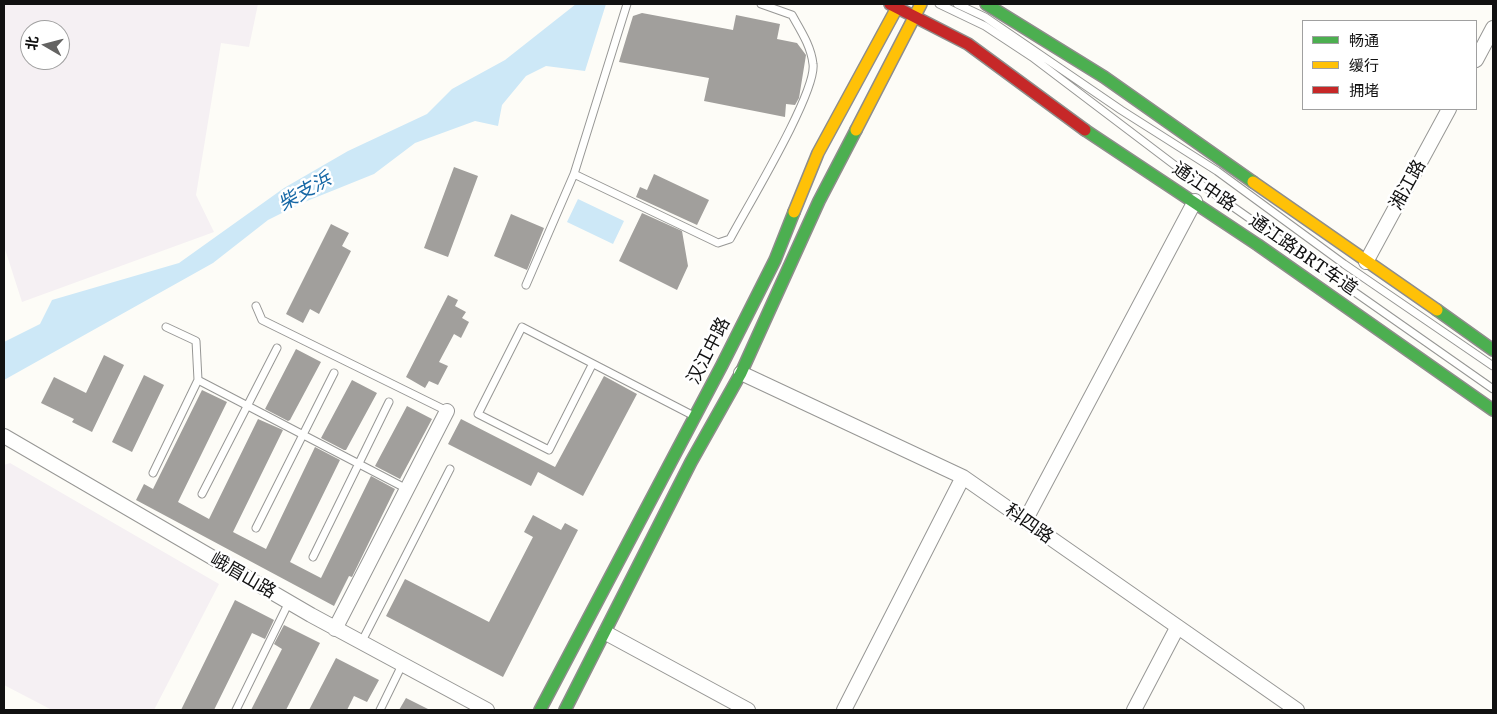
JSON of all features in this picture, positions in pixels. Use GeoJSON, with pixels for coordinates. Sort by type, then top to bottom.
{"type":"FeatureCollection","features":[{"type":"Feature","properties":{"kind":"main road","name":"汉江中路"},"geometry":{"type":"LineString","coordinates":[[564,710],[606,633],[691,462],[741,373],[819,201],[921,4]]}},
{"type":"Feature","properties":{"kind":"main road","name":"通江中路"},"geometry":{"type":"LineString","coordinates":[[986,4],[1104,77],[1493,350]]}},
{"type":"Feature","properties":{"kind":"main road","name":"汉江中路"},"geometry":{"type":"LineString","coordinates":[[540,710],[775,260],[818,153],[895,5]]}},
{"type":"Feature","properties":{"kind":"main road","name":"通江中路"},"geometry":{"type":"LineString","coordinates":[[895,5],[968,44],[1102,140],[1195,201],[1493,410]]}},
{"type":"Feature","properties":{"kind":"street"},"geometry":{"type":"LineString","coordinates":[[1477,58],[1493,28]]}},
{"type":"Feature","properties":{"kind":"street","name":"湘江路"},"geometry":{"type":"LineString","coordinates":[[1366,262],[1448,110]]}},
{"type":"Feature","properties":{"kind":"street"},"geometry":{"type":"LineString","coordinates":[[1025,521],[1195,201]]}},
{"type":"Feature","properties":{"kind":"street","name":"科四路"},"geometry":{"type":"LineString","coordinates":[[741,373],[963,477],[1297,710]]}},
{"type":"Feature","properties":{"kind":"street"},"geometry":{"type":"LineString","coordinates":[[335,628],[447,411]]}},
{"type":"Feature","properties":{"kind":"street","name":"峨眉山路"},"geometry":{"type":"LineString","coordinates":[[4,436],[361,643],[486,710]]}},
{"type":"Feature","properties":{"kind":"street"},"geometry":{"type":"LineString","coordinates":[[844,710],[963,477]]}},
{"type":"Feature","properties":{"kind":"street"},"geometry":{"type":"LineString","coordinates":[[1134,710],[1177,628]]}},
{"type":"Feature","properties":{"kind":"street"},"geometry":{"type":"LineString","coordinates":[[606,633],[748,710]]}},
{"type":"Feature","properties":{"kind":"lane"},"geometry":{"type":"LineString","coordinates":[[526,285],[574,174],[628,4]]}},
{"type":"Feature","properties":{"kind":"lane"},"geometry":{"type":"LineString","coordinates":[[574,174],[718,243],[730,239],[807,96],[814,66],[808,42],[792,15],[761,4]]}},
{"type":"Feature","properties":{"kind":"lane","name":"通江路BRT车道"},"geometry":{"type":"LineString","coordinates":[[939,4],[985,26],[1032,57],[1189,176],[1493,389]]}},
{"type":"Feature","properties":{"kind":"lane","name":"通江路BRT车道"},"geometry":{"type":"LineString","coordinates":[[958,4],[985,17],[1121,110],[1218,171],[1344,264],[1493,366]]}},
{"type":"Feature","properties":{"kind":"lane"},"geometry":{"type":"LineString","coordinates":[[1218,171],[1366,262]]}},
{"type":"Feature","properties":{"kind":"lane"},"geometry":{"type":"LineString","coordinates":[[256,306],[262,320],[447,411]]}},
{"type":"Feature","properties":{"kind":"lane"},"geometry":{"type":"LineString","coordinates":[[152,473],[198,380],[196,341],[166,327]]}},
{"type":"Feature","properties":{"kind":"lane"},"geometry":{"type":"LineString","coordinates":[[592,365],[549,450],[478,414],[522,328],[694,416]]}},
{"type":"Feature","properties":{"kind":"lane"},"geometry":{"type":"LineString","coordinates":[[202,494],[277,348]]}},
{"type":"Feature","properties":{"kind":"lane"},"geometry":{"type":"LineString","coordinates":[[256,528],[334,373]]}},
{"type":"Feature","properties":{"kind":"lane"},"geometry":{"type":"LineString","coordinates":[[198,380],[407,489]]}},
{"type":"Feature","properties":{"kind":"lane"},"geometry":{"type":"LineString","coordinates":[[313,557],[389,402]]}},
{"type":"Feature","properties":{"kind":"lane"},"geometry":{"type":"LineString","coordinates":[[361,643],[450,469]]}},
{"type":"Feature","properties":{"kind":"lane"},"geometry":{"type":"LineString","coordinates":[[236,710],[289,602]]}},
{"type":"Feature","properties":{"kind":"lane"},"geometry":{"type":"LineString","coordinates":[[380,710],[402,665]]}},
{"type":"Feature","properties":{"kind":"shaded area"},"geometry":{"type":"Polygon","coordinates":[[[4,4],[258,4],[249,47],[221,43],[196,195],[214,232],[22,302],[4,246],[4,4]]]}},
{"type":"Feature","properties":{"kind":"shaded area"},"geometry":{"type":"Polygon","coordinates":[[[10,463],[219,584],[154,710],[52,710],[4,685],[4,465],[10,463]]]}},
{"type":"Feature","properties":{"kind":"water","name":"柴支浜"},"geometry":{"type":"Polygon","coordinates":[[[576,4],[606,4],[585,71],[546,66],[526,76],[502,105],[498,126],[475,121],[415,143],[374,174],[302,203],[268,220],[213,263],[4,380],[4,342],[40,324],[52,300],[179,263],[284,188],[348,151],[427,114],[452,89],[505,60],[576,4]]]}},
{"type":"Feature","properties":{"kind":"water"},"geometry":{"type":"Polygon","coordinates":[[[578,199],[624,221],[613,244],[567,222],[578,199]]]}},
{"type":"Feature","properties":{"kind":"building"},"geometry":{"type":"Polygon","coordinates":[[[642,13],[733,30],[736,15],[780,24],[777,39],[797,43],[806,55],[799,98],[795,105],[786,104],[785,117],[704,101],[709,78],[619,62],[633,16],[642,13]]]}},
{"type":"Feature","properties":{"kind":"building"},"geometry":{"type":"Polygon","coordinates":[[[454,167],[478,176],[448,257],[424,248],[454,167]]]}},
{"type":"Feature","properties":{"kind":"building"},"geometry":{"type":"Polygon","coordinates":[[[654,174],[709,200],[697,225],[636,197],[640,187],[647,190],[654,174]]]}},
{"type":"Feature","properties":{"kind":"building"},"geometry":{"type":"Polygon","coordinates":[[[642,213],[682,231],[688,266],[677,290],[619,261],[642,213]]]}},
{"type":"Feature","properties":{"kind":"building"},"geometry":{"type":"Polygon","coordinates":[[[511,214],[544,228],[527,270],[494,256],[511,214]]]}},
{"type":"Feature","properties":{"kind":"building"},"geometry":{"type":"Polygon","coordinates":[[[331,224],[349,233],[342,246],[351,251],[319,314],[310,309],[303,323],[286,314],[331,224]]]}},
{"type":"Feature","properties":{"kind":"building"},"geometry":{"type":"Polygon","coordinates":[[[448,295],[458,300],[455,306],[466,312],[462,318],[469,322],[461,338],[454,334],[439,362],[448,366],[438,385],[429,381],[425,388],[406,377],[448,295]]]}},
{"type":"Feature","properties":{"kind":"building"},"geometry":{"type":"Polygon","coordinates":[[[296,349],[321,362],[288,421],[265,409],[296,349]]]}},
{"type":"Feature","properties":{"kind":"building"},"geometry":{"type":"Polygon","coordinates":[[[104,355],[124,365],[92,432],[72,422],[74,419],[41,403],[54,377],[86,393],[104,355]]]}},
{"type":"Feature","properties":{"kind":"building"},"geometry":{"type":"Polygon","coordinates":[[[144,375],[164,385],[132,452],[112,442],[144,375]]]}},
{"type":"Feature","properties":{"kind":"building"},"geometry":{"type":"Polygon","coordinates":[[[604,376],[637,394],[583,496],[538,472],[531,486],[448,444],[461,419],[555,467],[604,376]]]}},
{"type":"Feature","properties":{"kind":"building"},"geometry":{"type":"Polygon","coordinates":[[[352,380],[377,393],[346,450],[344,450],[321,438],[352,380]]]}},
{"type":"Feature","properties":{"kind":"building"},"geometry":{"type":"Polygon","coordinates":[[[202,390],[227,402],[178,502],[209,519],[258,419],[283,430],[233,532],[266,549],[315,447],[340,460],[290,562],[321,578],[371,476],[395,489],[352,577],[349,576],[334,606],[136,500],[144,484],[153,489],[202,390]]]}},
{"type":"Feature","properties":{"kind":"building"},"geometry":{"type":"Polygon","coordinates":[[[407,406],[432,419],[400,479],[375,466],[407,406]]]}},
{"type":"Feature","properties":{"kind":"building"},"geometry":{"type":"Polygon","coordinates":[[[533,515],[561,530],[565,523],[578,530],[503,677],[386,616],[405,579],[489,622],[533,537],[524,532],[533,515]]]}},
{"type":"Feature","properties":{"kind":"building"},"geometry":{"type":"Polygon","coordinates":[[[235,600],[274,620],[265,639],[252,633],[214,710],[181,710],[235,600]]]}},
{"type":"Feature","properties":{"kind":"building"},"geometry":{"type":"Polygon","coordinates":[[[284,625],[320,643],[286,710],[251,710],[282,649],[274,644],[284,625]]]}},
{"type":"Feature","properties":{"kind":"building"},"geometry":{"type":"Polygon","coordinates":[[[336,658],[379,680],[367,702],[354,696],[347,710],[309,710],[336,658]]]}},
{"type":"Feature","properties":{"kind":"building"},"geometry":{"type":"Polygon","coordinates":[[[406,698],[430,710],[399,710],[406,698]]]}},
{"type":"Feature","properties":{"kind":"traffic: fast"},"geometry":{"type":"LineString","coordinates":[[986,4],[1104,77],[1253,182]]}},
{"type":"Feature","properties":{"kind":"traffic: fast"},"geometry":{"type":"LineString","coordinates":[[565,710],[691,462],[741,373],[819,201],[856,130]]}},
{"type":"Feature","properties":{"kind":"traffic: fast"},"geometry":{"type":"LineString","coordinates":[[1085,130],[1258,245],[1493,410]]}},
{"type":"Feature","properties":{"kind":"traffic: fast"},"geometry":{"type":"LineString","coordinates":[[540,710],[722,365],[775,260],[794,212]]}},
{"type":"Feature","properties":{"kind":"traffic: fast"},"geometry":{"type":"LineString","coordinates":[[1437,310],[1493,350]]}},
{"type":"Feature","properties":{"kind":"traffic: slow"},"geometry":{"type":"LineString","coordinates":[[794,212],[818,153],[899,4]]}},
{"type":"Feature","properties":{"kind":"traffic: slow"},"geometry":{"type":"LineString","coordinates":[[856,130],[921,4]]}},
{"type":"Feature","properties":{"kind":"traffic: slow"},"geometry":{"type":"LineString","coordinates":[[1253,182],[1437,310]]}},
{"type":"Feature","properties":{"kind":"traffic: jam"},"geometry":{"type":"LineString","coordinates":[[890,4],[968,44],[1085,130]]}}]}
